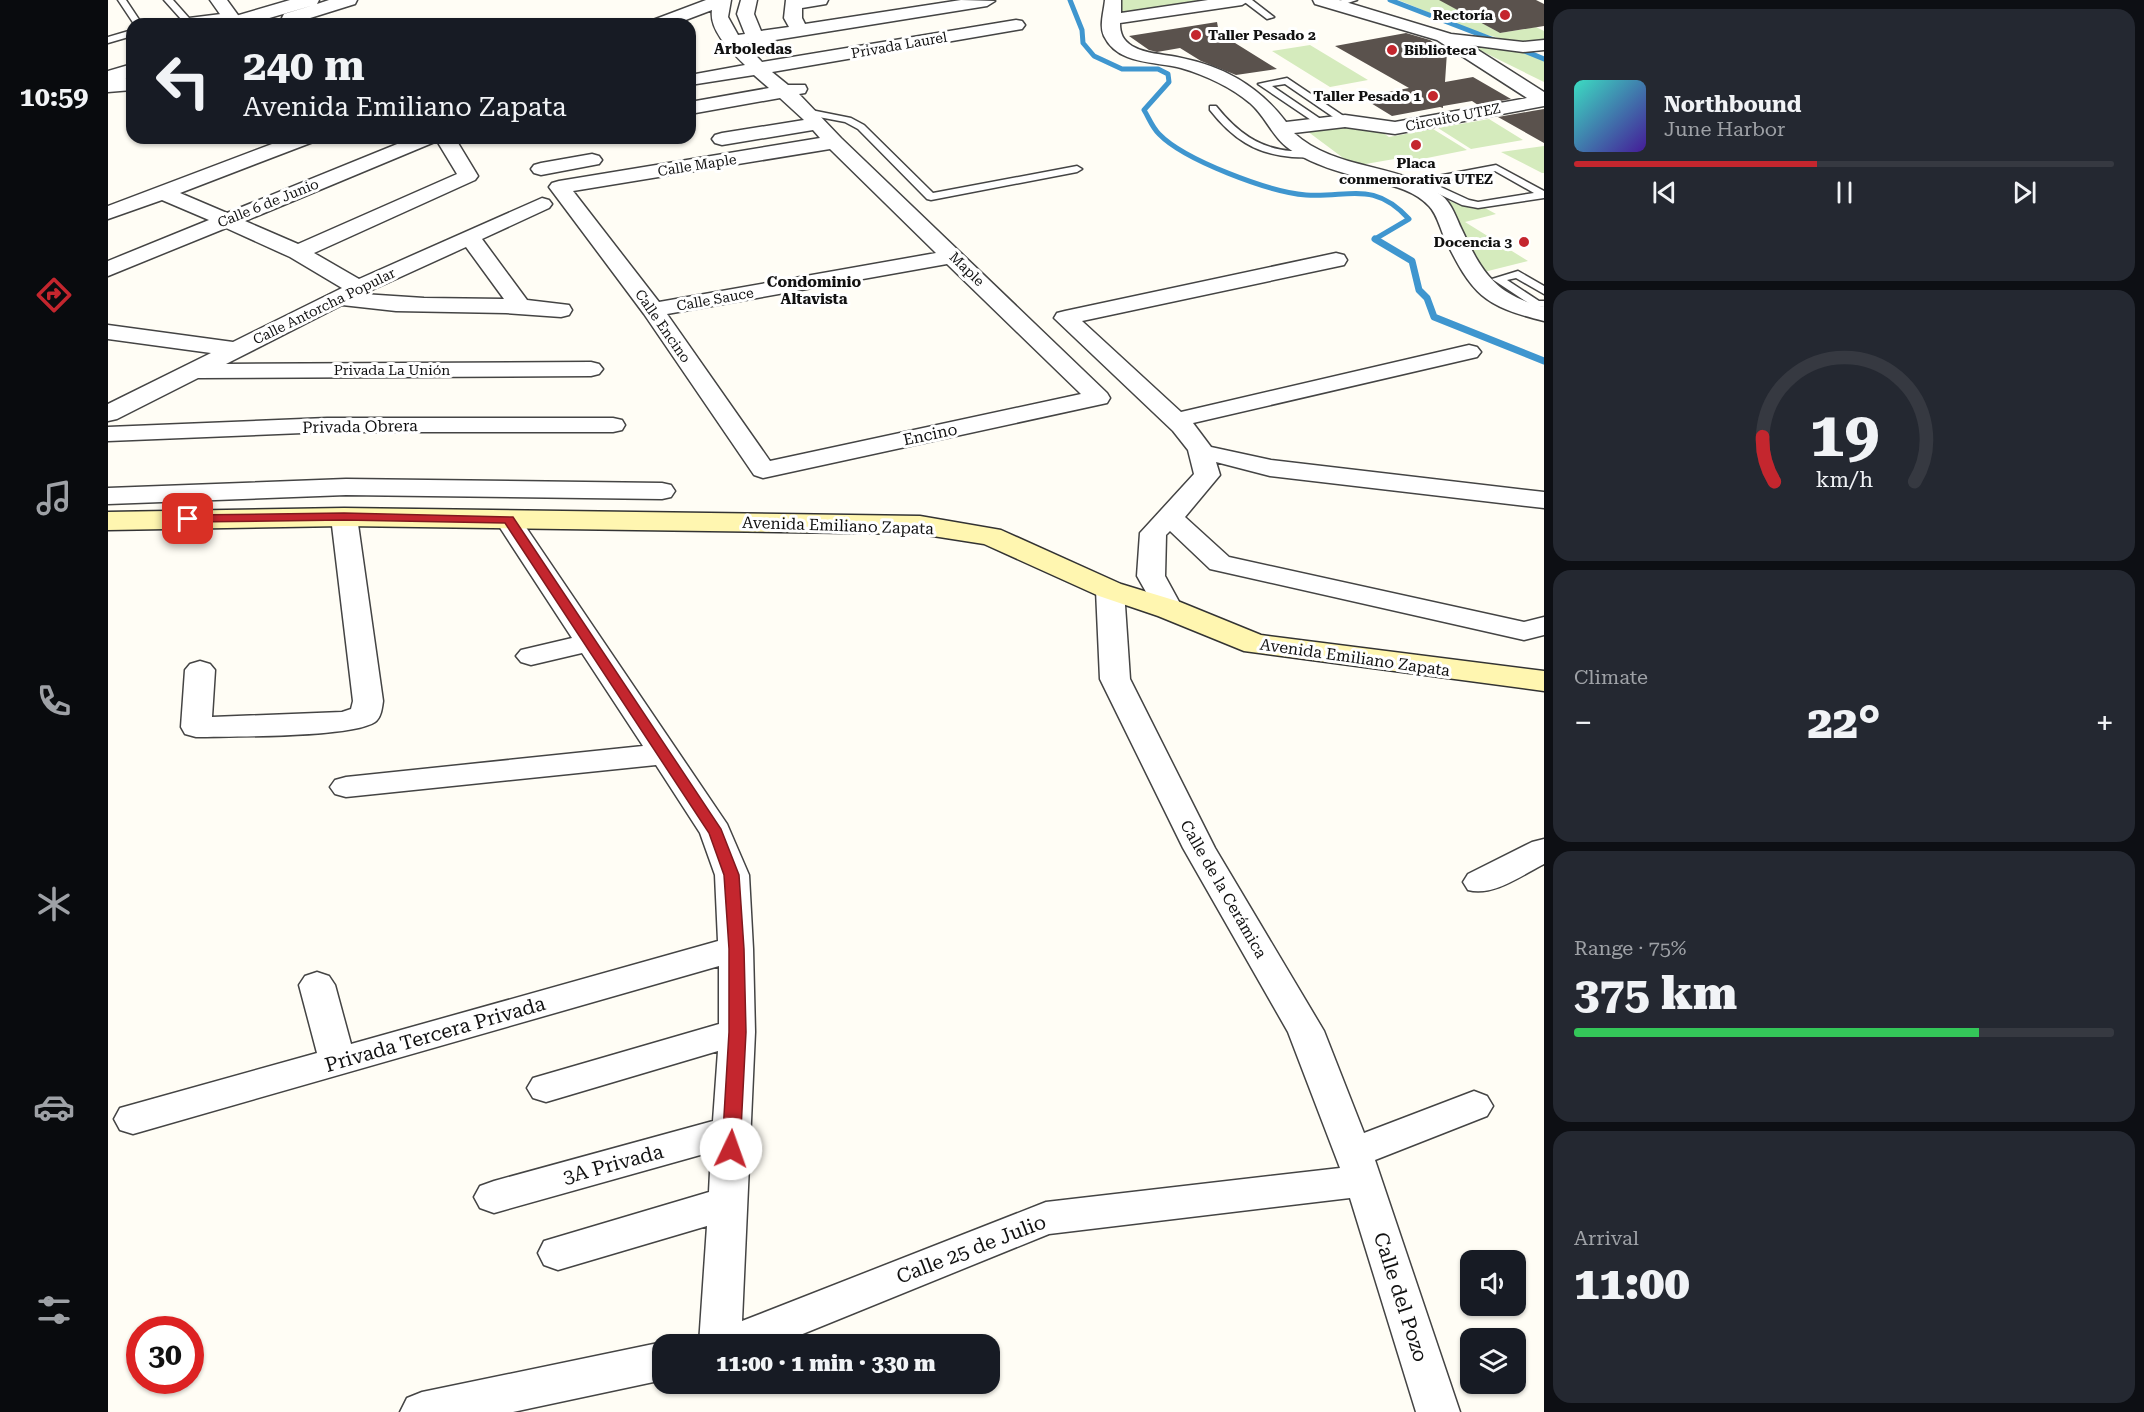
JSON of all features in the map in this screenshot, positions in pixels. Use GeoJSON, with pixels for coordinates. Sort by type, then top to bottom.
{"type":"FeatureCollection","features":[{"type":"Feature","properties":{"kind":"main road","name":"Avenida Emiliano Zapata"},"geometry":{"type":"LineString","coordinates":[[108,521],[344,517],[920,525],[991,536],[1110,590],[1169,609],[1255,644],[1544,681]]}},
{"type":"Feature","properties":{"kind":"street"},"geometry":{"type":"LineString","coordinates":[[218,0],[229,18]]}},
{"type":"Feature","properties":{"kind":"street"},"geometry":{"type":"LineString","coordinates":[[242,18],[310,0]]}},
{"type":"Feature","properties":{"kind":"street"},"geometry":{"type":"LineString","coordinates":[[291,18],[348,0]]}},
{"type":"Feature","properties":{"kind":"street"},"geometry":{"type":"LineString","coordinates":[[675,18],[722,0]]}},
{"type":"Feature","properties":{"kind":"street"},"geometry":{"type":"LineString","coordinates":[[722,0],[720,21],[734,41],[761,70],[800,103]]}},
{"type":"Feature","properties":{"kind":"street"},"geometry":{"type":"LineString","coordinates":[[749,0],[744,9],[746,22],[782,66],[800,103]]}},
{"type":"Feature","properties":{"kind":"street"},"geometry":{"type":"LineString","coordinates":[[800,31],[792,18],[794,2],[820,0]]}},
{"type":"Feature","properties":{"kind":"street"},"geometry":{"type":"LineString","coordinates":[[1113,0],[1112,34],[1121,47],[1146,58],[1186,64],[1218,76],[1256,98],[1279,129],[1299,147],[1331,162],[1412,181],[1437,202],[1473,273],[1487,292],[1517,308],[1544,314]]}},
{"type":"Feature","properties":{"kind":"street"},"geometry":{"type":"LineString","coordinates":[[1113,19],[1242,0]]}},
{"type":"Feature","properties":{"kind":"street"},"geometry":{"type":"LineString","coordinates":[[734,41],[987,1]]}},
{"type":"Feature","properties":{"kind":"street","name":"Circuito UTEZ"},"geometry":{"type":"LineString","coordinates":[[1279,129],[1320,122],[1345,121],[1395,128],[1544,100],[1443,36],[1328,2]]}},
{"type":"Feature","properties":{"kind":"street","name":"Privada Laurel"},"geometry":{"type":"LineString","coordinates":[[761,70],[1016,25]]}},
{"type":"Feature","properties":{"kind":"street"},"geometry":{"type":"LineString","coordinates":[[1443,36],[1523,47],[1544,45]]}},
{"type":"Feature","properties":{"kind":"street"},"geometry":{"type":"LineString","coordinates":[[108,64],[126,58]]}},
{"type":"Feature","properties":{"kind":"street"},"geometry":{"type":"LineString","coordinates":[[696,79],[761,70]]}},
{"type":"Feature","properties":{"kind":"street"},"geometry":{"type":"LineString","coordinates":[[108,78],[126,72]]}},
{"type":"Feature","properties":{"kind":"street"},"geometry":{"type":"LineString","coordinates":[[108,86],[126,84]]}},
{"type":"Feature","properties":{"kind":"street"},"geometry":{"type":"LineString","coordinates":[[696,108],[800,103]]}},
{"type":"Feature","properties":{"kind":"street"},"geometry":{"type":"LineString","coordinates":[[702,142],[800,103]]}},
{"type":"Feature","properties":{"kind":"street","name":"Maple"},"geometry":{"type":"LineString","coordinates":[[800,103],[834,142],[1098,398]]}},
{"type":"Feature","properties":{"kind":"street","name":"Calle Maple"},"geometry":{"type":"LineString","coordinates":[[559,187],[834,142]]}},
{"type":"Feature","properties":{"kind":"street"},"geometry":{"type":"LineString","coordinates":[[108,213],[290,144]]}},
{"type":"Feature","properties":{"kind":"street","name":"Calle 6 de Junio"},"geometry":{"type":"LineString","coordinates":[[108,269],[414,144]]}},
{"type":"Feature","properties":{"kind":"street"},"geometry":{"type":"LineString","coordinates":[[298,252],[468,176],[449,144]]}},
{"type":"Feature","properties":{"kind":"street"},"geometry":{"type":"LineString","coordinates":[[541,169],[610,158]]}},
{"type":"Feature","properties":{"kind":"street","name":"Calle Encino"},"geometry":{"type":"LineString","coordinates":[[559,187],[653,310],[763,470]]}},
{"type":"Feature","properties":{"kind":"street"},"geometry":{"type":"LineString","coordinates":[[162,192],[298,252],[350,293],[377,304],[519,305],[561,310]]}},
{"type":"Feature","properties":{"kind":"street","name":"Calle Antorcha Popular"},"geometry":{"type":"LineString","coordinates":[[108,414],[350,293],[471,239],[542,204]]}},
{"type":"Feature","properties":{"kind":"street"},"geometry":{"type":"LineString","coordinates":[[471,239],[519,305]]}},
{"type":"Feature","properties":{"kind":"street","name":"Calle Sauce"},"geometry":{"type":"LineString","coordinates":[[653,310],[953,256]]}},
{"type":"Feature","properties":{"kind":"street"},"geometry":{"type":"LineString","coordinates":[[1169,609],[1151,576],[1153,533],[1185,502],[1207,475],[1200,449],[1176,420],[1065,318],[1336,260]]}},
{"type":"Feature","properties":{"kind":"street"},"geometry":{"type":"LineString","coordinates":[[110,334],[235,349]]}},
{"type":"Feature","properties":{"kind":"street"},"geometry":{"type":"LineString","coordinates":[[1176,420],[1468,352]]}},
{"type":"Feature","properties":{"kind":"street","name":"Privada La Unión"},"geometry":{"type":"LineString","coordinates":[[194,371],[591,369]]}},
{"type":"Feature","properties":{"kind":"street","name":"Encino"},"geometry":{"type":"LineString","coordinates":[[763,470],[1098,398]]}},
{"type":"Feature","properties":{"kind":"street","name":"Privada Obrera"},"geometry":{"type":"LineString","coordinates":[[108,434],[327,425],[613,425]]}},
{"type":"Feature","properties":{"kind":"street"},"geometry":{"type":"LineString","coordinates":[[1201,454],[1221,455],[1270,468],[1544,500]]}},
{"type":"Feature","properties":{"kind":"street"},"geometry":{"type":"LineString","coordinates":[[108,496],[346,487],[662,491]]}},
{"type":"Feature","properties":{"kind":"street"},"geometry":{"type":"LineString","coordinates":[[200,670],[196,727],[344,722],[365,715],[368,701],[344,517]]}},
{"type":"Feature","properties":{"kind":"street"},"geometry":{"type":"LineString","coordinates":[[1169,518],[1220,563],[1524,631],[1544,626]]}},
{"type":"Feature","properties":{"kind":"street"},"geometry":{"type":"LineString","coordinates":[[508,520],[716,832],[732,875],[737,1032],[721,1334]]}},
{"type":"Feature","properties":{"kind":"street","name":"Calle de la Cerámica"},"geometry":{"type":"LineString","coordinates":[[1110,590],[1114,679],[1199,848],[1306,1031],[1359,1167]]}},
{"type":"Feature","properties":{"kind":"street"},"geometry":{"type":"LineString","coordinates":[[531,656],[591,642]]}},
{"type":"Feature","properties":{"kind":"street"},"geometry":{"type":"LineString","coordinates":[[346,787],[664,754]]}},
{"type":"Feature","properties":{"kind":"street"},"geometry":{"type":"LineString","coordinates":[[1480,882],[1544,850]]}},
{"type":"Feature","properties":{"kind":"street","name":"Privada Tercera Privada"},"geometry":{"type":"LineString","coordinates":[[134,1119],[736,949]]}},
{"type":"Feature","properties":{"kind":"street"},"geometry":{"type":"LineString","coordinates":[[317,985],[337,1061]]}},
{"type":"Feature","properties":{"kind":"street"},"geometry":{"type":"LineString","coordinates":[[546,1088],[737,1032]]}},
{"type":"Feature","properties":{"kind":"street","name":"Calle 25 de Julio"},"geometry":{"type":"LineString","coordinates":[[756,1334],[1046,1218],[1359,1167],[1474,1106]]}},
{"type":"Feature","properties":{"kind":"street","name":"3A Privada"},"geometry":{"type":"LineString","coordinates":[[494,1197],[732,1131]]}},
{"type":"Feature","properties":{"kind":"street","name":"Calle del Pozo"},"geometry":{"type":"LineString","coordinates":[[1359,1167],[1438,1412]]}},
{"type":"Feature","properties":{"kind":"street"},"geometry":{"type":"LineString","coordinates":[[558,1253],[728,1203]]}},
{"type":"Feature","properties":{"kind":"street"},"geometry":{"type":"LineString","coordinates":[[422,1412],[652,1363]]}},
{"type":"Feature","properties":{"kind":"lane"},"geometry":{"type":"LineString","coordinates":[[122,0],[134,18]]}},
{"type":"Feature","properties":{"kind":"lane"},"geometry":{"type":"LineString","coordinates":[[168,0],[184,18]]}},
{"type":"Feature","properties":{"kind":"lane"},"geometry":{"type":"LineString","coordinates":[[1246,0],[1270,17]]}},
{"type":"Feature","properties":{"kind":"lane"},"geometry":{"type":"LineString","coordinates":[[1328,2],[1353,0]]}},
{"type":"Feature","properties":{"kind":"lane"},"geometry":{"type":"LineString","coordinates":[[108,40],[126,35]]}},
{"type":"Feature","properties":{"kind":"lane"},"geometry":{"type":"LineString","coordinates":[[1320,122],[1263,84],[1287,81],[1345,121]]}},
{"type":"Feature","properties":{"kind":"lane"},"geometry":{"type":"LineString","coordinates":[[800,103],[861,127],[931,197],[1077,169]]}},
{"type":"Feature","properties":{"kind":"lane"},"geometry":{"type":"LineString","coordinates":[[1213,108],[1232,133],[1244,141],[1262,148],[1291,154],[1314,154]]}},
{"type":"Feature","properties":{"kind":"lane"},"geometry":{"type":"LineString","coordinates":[[1496,168],[1544,195],[1478,206],[1412,181],[1496,168]]}},
{"type":"Feature","properties":{"kind":"lane"},"geometry":{"type":"LineString","coordinates":[[1544,291],[1518,274],[1498,279],[1537,304],[1544,304]]}},
{"type":"Feature","properties":{"kind":"green space"},"geometry":{"type":"Polygon","coordinates":[[[1120,0],[1213,0],[1129,13],[1119,11],[1120,0]]]}},
{"type":"Feature","properties":{"kind":"green space"},"geometry":{"type":"Polygon","coordinates":[[[1398,0],[1456,0],[1444,2],[1500,33],[1536,27],[1544,31],[1544,42],[1507,40],[1488,35],[1398,0]]]}},
{"type":"Feature","properties":{"kind":"green space"},"geometry":{"type":"Polygon","coordinates":[[[1465,43],[1519,50],[1544,61],[1544,82],[1465,43]]]}},
{"type":"Feature","properties":{"kind":"green space"},"geometry":{"type":"Polygon","coordinates":[[[1310,45],[1368,80],[1330,87],[1272,51],[1310,45]]]}},
{"type":"Feature","properties":{"kind":"green space"},"geometry":{"type":"Polygon","coordinates":[[[1489,119],[1523,140],[1471,149],[1438,128],[1489,119]]]}},
{"type":"Feature","properties":{"kind":"green space"},"geometry":{"type":"Polygon","coordinates":[[[1329,125],[1376,128],[1389,137],[1433,129],[1467,150],[1407,162],[1400,158],[1354,166],[1307,131],[1329,125]]]}},
{"type":"Feature","properties":{"kind":"green space"},"geometry":{"type":"Polygon","coordinates":[[[1544,146],[1544,173],[1501,152],[1544,146]]]}},
{"type":"Feature","properties":{"kind":"green space"},"geometry":{"type":"Polygon","coordinates":[[[1449,201],[1474,209],[1485,208],[1496,214],[1465,222],[1528,261],[1476,274],[1440,202],[1449,201]]]}},
{"type":"Feature","properties":{"kind":"building","name":"Rectoría"},"geometry":{"type":"Polygon","coordinates":[[[1439,0],[1536,0],[1544,4],[1544,26],[1500,33],[1439,0]]]}},
{"type":"Feature","properties":{"kind":"building"},"geometry":{"type":"Polygon","coordinates":[[[1217,22],[1219,33],[1277,69],[1236,75],[1201,61],[1180,48],[1157,52],[1149,50],[1129,36],[1217,22]]]}},
{"type":"Feature","properties":{"kind":"building"},"geometry":{"type":"Polygon","coordinates":[[[1406,33],[1430,40],[1447,52],[1445,82],[1473,77],[1511,99],[1478,105],[1472,101],[1392,116],[1361,97],[1409,88],[1335,46],[1406,33]]]}},
{"type":"Feature","properties":{"kind":"building"},"geometry":{"type":"Polygon","coordinates":[[[1544,109],[1544,143],[1498,117],[1532,111],[1544,109]]]}},
{"type":"Feature","properties":{"kind":"waterway"},"geometry":{"type":"LineString","coordinates":[[1070,0],[1082,30],[1083,43],[1094,56],[1122,69],[1158,69],[1168,74],[1169,82],[1144,110],[1152,125],[1171,144],[1228,173],[1290,193],[1360,194],[1384,199],[1409,219],[1375,239]]}},
{"type":"Feature","properties":{"kind":"waterway"},"geometry":{"type":"LineString","coordinates":[[1390,0],[1494,40]]}},
{"type":"Feature","properties":{"kind":"waterway"},"geometry":{"type":"LineString","coordinates":[[1522,50],[1544,59]]}},
{"type":"Feature","properties":{"kind":"waterway"},"geometry":{"type":"LineString","coordinates":[[1375,239],[1412,261],[1419,290],[1427,298],[1434,317],[1544,361]]}},
{"type":"Feature","properties":{"kind":"place","name":"Rectoría"},"geometry":{"type":"Point","coordinates":[1505,15]}},
{"type":"Feature","properties":{"kind":"place","name":"Taller Pesado 2"},"geometry":{"type":"Point","coordinates":[1196,35]}},
{"type":"Feature","properties":{"kind":"place","name":"Biblioteca"},"geometry":{"type":"Point","coordinates":[1392,50]}},
{"type":"Feature","properties":{"kind":"place","name":"Taller Pesado 1"},"geometry":{"type":"Point","coordinates":[1433,96]}},
{"type":"Feature","properties":{"kind":"place","name":"Placa conmemorativa UTEZ"},"geometry":{"type":"Point","coordinates":[1416,145]}},
{"type":"Feature","properties":{"kind":"place","name":"Docencia 3"},"geometry":{"type":"Point","coordinates":[1524,242]}},
{"type":"Feature","properties":{"kind":"district","name":"Arboledas"},"geometry":{"type":"Point","coordinates":[753,49]}},
{"type":"Feature","properties":{"kind":"district","name":"Condominio Altavista"},"geometry":{"type":"Point","coordinates":[814,290]}},
{"type":"Feature","properties":{"kind":"route"},"geometry":{"type":"LineString","coordinates":[[188,519],[344,517],[508,520],[716,832],[732,875],[737,1032],[731,1149]]}}]}
